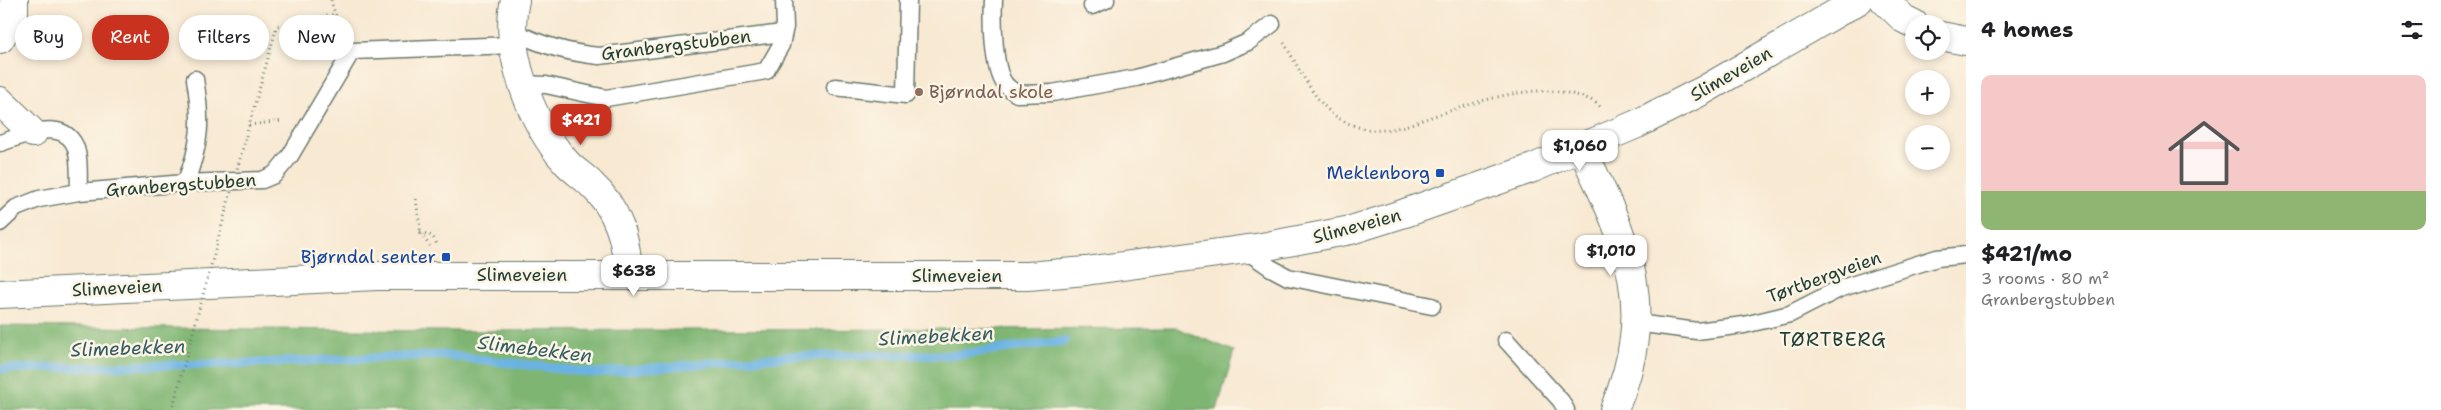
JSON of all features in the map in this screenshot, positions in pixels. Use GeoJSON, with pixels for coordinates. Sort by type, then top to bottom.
{"type":"FeatureCollection","features":[{"type":"Feature","properties":{"kind":"street"},"geometry":{"type":"LineString","coordinates":[[0,39],[14,15],[14,0]]}},
{"type":"Feature","properties":{"kind":"street"},"geometry":{"type":"LineString","coordinates":[[515,0],[512,15],[522,84],[544,130],[566,161],[603,196],[621,225],[628,254],[628,276]]}},
{"type":"Feature","properties":{"kind":"street","name":"Slimeveien"},"geometry":{"type":"LineString","coordinates":[[0,294],[377,276],[1028,276],[1086,271],[1245,250],[1309,239],[1377,222],[1582,149],[1704,90],[1859,0]]}},
{"type":"Feature","properties":{"kind":"street"},"geometry":{"type":"LineString","coordinates":[[1884,0],[1905,20]]}},
{"type":"Feature","properties":{"kind":"street"},"geometry":{"type":"LineString","coordinates":[[1950,38],[1966,41]]}},
{"type":"Feature","properties":{"kind":"street"},"geometry":{"type":"LineString","coordinates":[[0,100],[33,133]]}},
{"type":"Feature","properties":{"kind":"street"},"geometry":{"type":"LineString","coordinates":[[1582,149],[1622,236],[1632,271],[1636,323],[1629,367],[1614,410]]}},
{"type":"Feature","properties":{"kind":"lane"},"geometry":{"type":"LineString","coordinates":[[522,84],[546,85],[606,98],[766,71],[781,45],[784,0]]}},
{"type":"Feature","properties":{"kind":"lane"},"geometry":{"type":"LineString","coordinates":[[835,87],[906,95],[908,0]]}},
{"type":"Feature","properties":{"kind":"lane"},"geometry":{"type":"LineString","coordinates":[[994,0],[992,24],[997,58],[1004,83],[1017,94],[1052,93],[1136,78],[1223,54],[1248,42],[1272,24]]}},
{"type":"Feature","properties":{"kind":"lane","name":"Granbergstubben"},"geometry":{"type":"LineString","coordinates":[[0,223],[16,208],[39,199],[79,192],[185,183],[262,180],[274,175],[290,156],[352,50],[514,38],[557,49],[599,56],[783,33]]}},
{"type":"Feature","properties":{"kind":"lane"},"geometry":{"type":"LineString","coordinates":[[185,183],[195,160],[200,135],[200,109],[194,79]]}},
{"type":"Feature","properties":{"kind":"lane"},"geometry":{"type":"LineString","coordinates":[[0,143],[33,133],[51,130],[63,132],[73,142],[76,153],[79,192]]}},
{"type":"Feature","properties":{"kind":"lane"},"geometry":{"type":"LineString","coordinates":[[1245,250],[1288,277],[1432,306]]}},
{"type":"Feature","properties":{"kind":"lane","name":"Tørtbergveien"},"geometry":{"type":"LineString","coordinates":[[1636,323],[1697,331],[1744,324],[1790,314],[1839,289],[1937,258],[1966,255]]}},
{"type":"Feature","properties":{"kind":"lane"},"geometry":{"type":"LineString","coordinates":[[1506,340],[1561,401],[1566,410]]}},
{"type":"Feature","properties":{"kind":"path"},"geometry":{"type":"LineString","coordinates":[[172,410],[277,26],[335,14],[331,0]]}},
{"type":"Feature","properties":{"kind":"path"},"geometry":{"type":"LineString","coordinates":[[1272,24],[1316,94],[1333,114],[1366,130],[1383,131],[1490,98],[1543,92],[1566,92],[1583,97],[1596,102],[1606,114]]}},
{"type":"Feature","properties":{"kind":"path"},"geometry":{"type":"LineString","coordinates":[[249,125],[284,121],[302,135]]}},
{"type":"Feature","properties":{"kind":"path"},"geometry":{"type":"LineString","coordinates":[[416,200],[420,232],[428,246],[437,247]]}},
{"type":"Feature","properties":{"kind":"path"},"geometry":{"type":"LineString","coordinates":[[420,232],[432,235],[436,240],[440,253]]}},
{"type":"Feature","properties":{"kind":"green space"},"geometry":{"type":"Polygon","coordinates":[[[0,326],[443,331],[1177,328],[1234,351],[1217,410],[0,410],[0,326]]]}},
{"type":"Feature","properties":{"kind":"waterway","name":"Slimebekken"},"geometry":{"type":"LineString","coordinates":[[0,369],[258,363],[443,355],[594,373],[792,356],[955,355],[1065,341]]}},
{"type":"Feature","properties":{"kind":"place","name":"Bjørndal skole"},"geometry":{"type":"Point","coordinates":[919,92]}},
{"type":"Feature","properties":{"kind":"place","name":"Meklenborg"},"geometry":{"type":"Point","coordinates":[1440,173]}},
{"type":"Feature","properties":{"kind":"place","name":"Bjørndal senter"},"geometry":{"type":"Point","coordinates":[446,257]}},
{"type":"Feature","properties":{"kind":"district","name":"TØRTBERG"},"geometry":{"type":"Point","coordinates":[1833,339]}}]}
